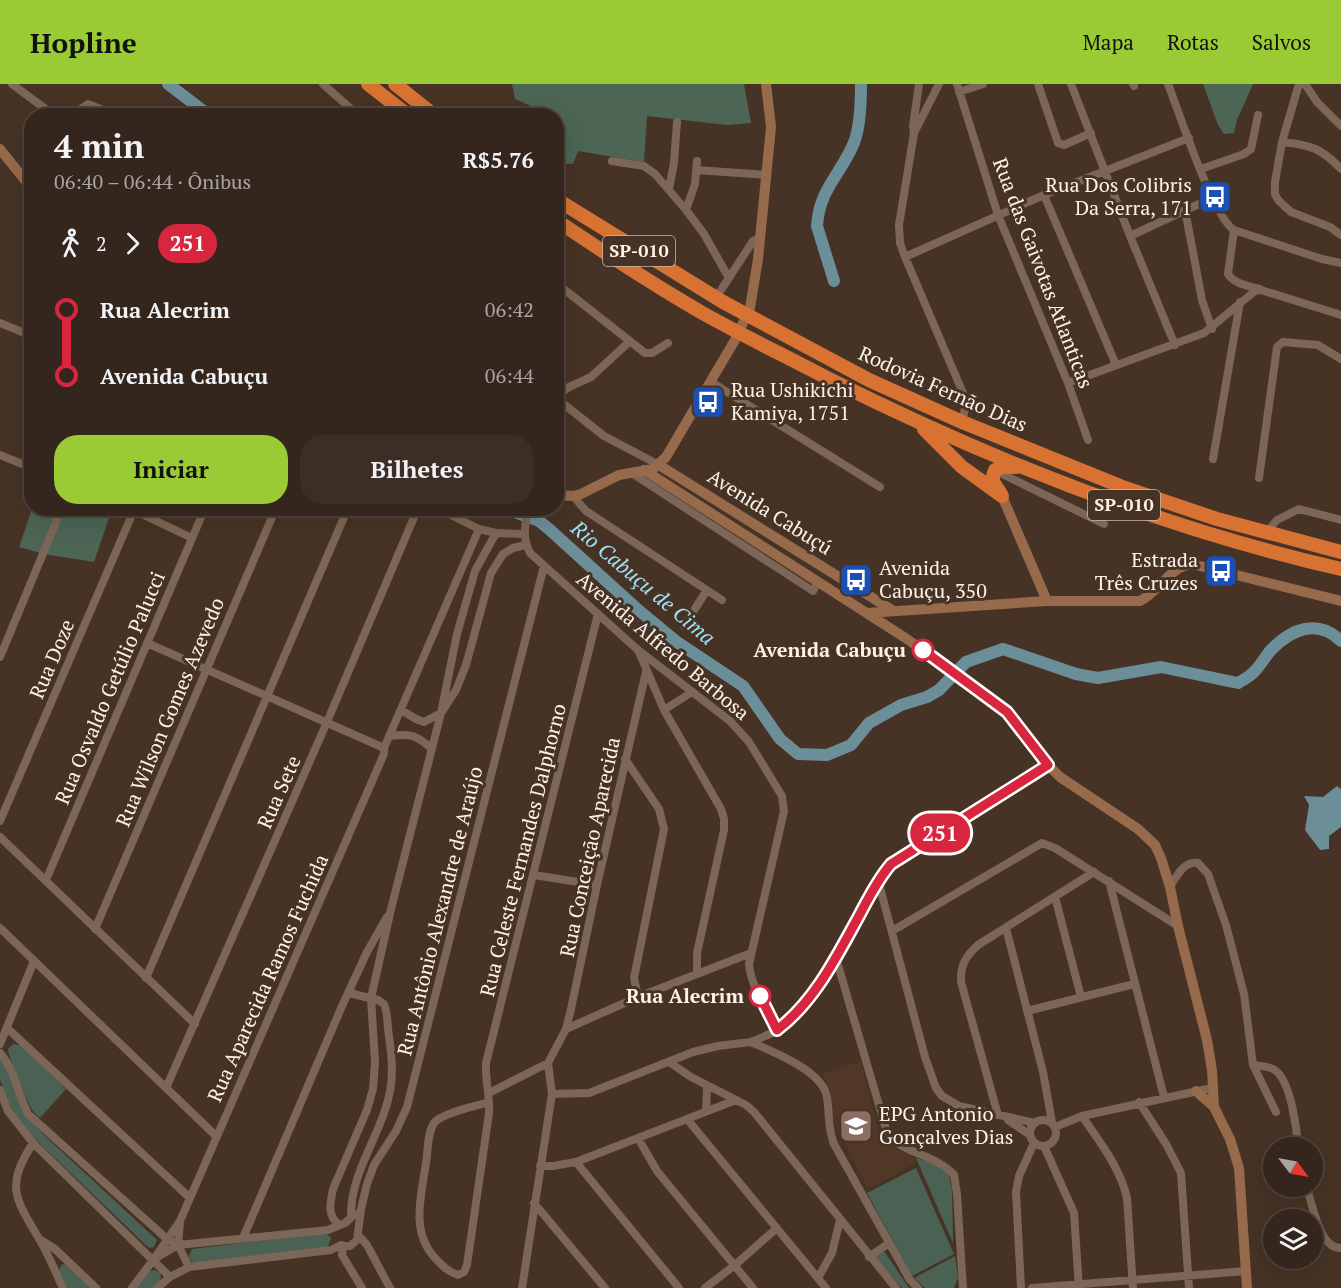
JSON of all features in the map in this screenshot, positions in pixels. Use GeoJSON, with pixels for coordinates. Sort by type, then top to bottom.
{"type":"FeatureCollection","features":[{"type":"Feature","properties":{"kind":"highway"},"geometry":{"type":"LineString","coordinates":[[368,84],[399,108]]}},
{"type":"Feature","properties":{"kind":"highway"},"geometry":{"type":"LineString","coordinates":[[395,84],[425,108]]}},
{"type":"Feature","properties":{"kind":"highway","name":"Rodovia Fernão Dias"},"geometry":{"type":"LineString","coordinates":[[564,204],[718,300],[869,380],[962,422],[1125,488],[1217,519],[1341,552]]}},
{"type":"Feature","properties":{"kind":"highway","name":"Rodovia Fernão Dias"},"geometry":{"type":"LineString","coordinates":[[564,225],[706,315],[965,444],[1119,504],[1211,534],[1341,569]]}},
{"type":"Feature","properties":{"kind":"highway"},"geometry":{"type":"LineString","coordinates":[[914,420],[962,467],[1002,496]]}},
{"type":"Feature","properties":{"kind":"highway"},"geometry":{"type":"LineString","coordinates":[[1002,496],[992,480],[995,470],[1003,467],[1020,467]]}},
{"type":"Feature","properties":{"kind":"main road"},"geometry":{"type":"LineString","coordinates":[[564,495],[573,496],[629,472],[653,469],[659,465],[711,382],[747,316],[756,276],[771,128],[766,84]]}},
{"type":"Feature","properties":{"kind":"main road"},"geometry":{"type":"LineString","coordinates":[[0,149],[24,179]]}},
{"type":"Feature","properties":{"kind":"main road","name":"Avenida Cabuçú"},"geometry":{"type":"LineString","coordinates":[[659,465],[863,591],[885,608]]}},
{"type":"Feature","properties":{"kind":"main road","name":"Avenida Cabuçú"},"geometry":{"type":"LineString","coordinates":[[644,470],[867,612],[965,680],[1007,712],[1060,777],[1148,837],[1161,858],[1170,887],[1174,922],[1209,1048],[1214,1107]]}},
{"type":"Feature","properties":{"kind":"main road"},"geometry":{"type":"LineString","coordinates":[[1002,496],[1047,600]]}},
{"type":"Feature","properties":{"kind":"main road"},"geometry":{"type":"LineString","coordinates":[[867,612],[885,608],[1047,600],[1140,601],[1149,597],[1175,570],[1183,565],[1192,564],[1341,601]]}},
{"type":"Feature","properties":{"kind":"main road"},"geometry":{"type":"LineString","coordinates":[[855,605],[855,599],[863,591]]}},
{"type":"Feature","properties":{"kind":"main road"},"geometry":{"type":"LineString","coordinates":[[885,608],[907,639]]}},
{"type":"Feature","properties":{"kind":"main road"},"geometry":{"type":"LineString","coordinates":[[1196,1091],[1214,1107],[1235,1151],[1239,1168],[1247,1288]]}},
{"type":"Feature","properties":{"kind":"street"},"geometry":{"type":"LineString","coordinates":[[12,84],[44,108]]}},
{"type":"Feature","properties":{"kind":"street"},"geometry":{"type":"LineString","coordinates":[[322,84],[349,108]]}},
{"type":"Feature","properties":{"kind":"street"},"geometry":{"type":"LineString","coordinates":[[919,84],[914,134],[899,225],[900,243],[963,393],[966,410],[962,422]]}},
{"type":"Feature","properties":{"kind":"street"},"geometry":{"type":"LineString","coordinates":[[914,134],[939,84]]}},
{"type":"Feature","properties":{"kind":"street"},"geometry":{"type":"LineString","coordinates":[[958,88],[983,84]]}},
{"type":"Feature","properties":{"kind":"street"},"geometry":{"type":"LineString","coordinates":[[1038,84],[1058,143],[1064,145],[1091,133]]}},
{"type":"Feature","properties":{"kind":"street"},"geometry":{"type":"LineString","coordinates":[[1071,84],[1175,345]]}},
{"type":"Feature","properties":{"kind":"street"},"geometry":{"type":"LineString","coordinates":[[1168,84],[1212,198],[1223,220],[1234,230],[1341,263]]}},
{"type":"Feature","properties":{"kind":"street"},"geometry":{"type":"LineString","coordinates":[[1299,84],[1282,142],[1275,194],[1291,212],[1321,223],[1341,235]]}},
{"type":"Feature","properties":{"kind":"street"},"geometry":{"type":"LineString","coordinates":[[1305,84],[1317,102],[1341,126]]}},
{"type":"Feature","properties":{"kind":"street","name":"Rua das Gaivotas Atlanticas"},"geometry":{"type":"LineString","coordinates":[[958,88],[998,215],[1068,383],[1088,440]]}},
{"type":"Feature","properties":{"kind":"street"},"geometry":{"type":"LineString","coordinates":[[82,108],[88,104],[98,108]]}},
{"type":"Feature","properties":{"kind":"street"},"geometry":{"type":"LineString","coordinates":[[1201,170],[1244,154],[1251,149],[1258,116]]}},
{"type":"Feature","properties":{"kind":"street"},"geometry":{"type":"LineString","coordinates":[[669,189],[674,163],[677,122]]}},
{"type":"Feature","properties":{"kind":"street"},"geometry":{"type":"LineString","coordinates":[[905,257],[1044,195],[1189,138]]}},
{"type":"Feature","properties":{"kind":"street"},"geometry":{"type":"LineString","coordinates":[[1282,142],[1319,149],[1341,169]]}},
{"type":"Feature","properties":{"kind":"street"},"geometry":{"type":"LineString","coordinates":[[612,161],[649,169],[686,210],[716,252],[729,278]]}},
{"type":"Feature","properties":{"kind":"street"},"geometry":{"type":"LineString","coordinates":[[686,210],[694,189],[696,161]]}},
{"type":"Feature","properties":{"kind":"street"},"geometry":{"type":"LineString","coordinates":[[696,170],[766,175]]}},
{"type":"Feature","properties":{"kind":"street"},"geometry":{"type":"LineString","coordinates":[[1044,195],[1116,365]]}},
{"type":"Feature","properties":{"kind":"street"},"geometry":{"type":"LineString","coordinates":[[1130,236],[1212,198]]}},
{"type":"Feature","properties":{"kind":"street"},"geometry":{"type":"LineString","coordinates":[[1185,210],[1202,300],[1212,329]]}},
{"type":"Feature","properties":{"kind":"street"},"geometry":{"type":"LineString","coordinates":[[1234,230],[1228,274],[1232,280],[1341,315]]}},
{"type":"Feature","properties":{"kind":"street"},"geometry":{"type":"LineString","coordinates":[[718,300],[753,241],[760,238]]}},
{"type":"Feature","properties":{"kind":"street"},"geometry":{"type":"LineString","coordinates":[[564,289],[629,342],[650,354],[668,343]]}},
{"type":"Feature","properties":{"kind":"street"},"geometry":{"type":"LineString","coordinates":[[1068,383],[1175,345],[1212,329],[1250,294],[1261,290]]}},
{"type":"Feature","properties":{"kind":"street"},"geometry":{"type":"LineString","coordinates":[[1213,459],[1240,302]]}},
{"type":"Feature","properties":{"kind":"street"},"geometry":{"type":"LineString","coordinates":[[0,323],[24,333]]}},
{"type":"Feature","properties":{"kind":"street"},"geometry":{"type":"LineString","coordinates":[[564,391],[591,377],[629,342]]}},
{"type":"Feature","properties":{"kind":"street"},"geometry":{"type":"LineString","coordinates":[[1259,478],[1279,344],[1283,342],[1318,345],[1341,359]]}},
{"type":"Feature","properties":{"kind":"street"},"geometry":{"type":"LineString","coordinates":[[711,382],[880,488]]}},
{"type":"Feature","properties":{"kind":"street"},"geometry":{"type":"LineString","coordinates":[[564,404],[604,436],[659,465]]}},
{"type":"Feature","properties":{"kind":"street"},"geometry":{"type":"LineString","coordinates":[[0,455],[24,465]]}},
{"type":"Feature","properties":{"kind":"street"},"geometry":{"type":"LineString","coordinates":[[995,470],[1104,524]]}},
{"type":"Feature","properties":{"kind":"street"},"geometry":{"type":"LineString","coordinates":[[629,472],[813,591],[819,582]]}},
{"type":"Feature","properties":{"kind":"street"},"geometry":{"type":"LineString","coordinates":[[573,496],[586,512],[722,600]]}},
{"type":"Feature","properties":{"kind":"street"},"geometry":{"type":"LineString","coordinates":[[1267,532],[1277,520],[1299,509],[1341,520]]}},
{"type":"Feature","properties":{"kind":"street"},"geometry":{"type":"LineString","coordinates":[[0,657],[59,516]]}},
{"type":"Feature","properties":{"kind":"street","name":"Rua Doze"},"geometry":{"type":"LineString","coordinates":[[0,821],[128,516]]}},
{"type":"Feature","properties":{"kind":"street"},"geometry":{"type":"LineString","coordinates":[[146,516],[192,538]]}},
{"type":"Feature","properties":{"kind":"street","name":"Rua Osvaldo Getúlio Palucci"},"geometry":{"type":"LineString","coordinates":[[46,880],[202,516]]}},
{"type":"Feature","properties":{"kind":"street","name":"Rua Wilson Gomes Azevedo"},"geometry":{"type":"LineString","coordinates":[[95,929],[273,516]]}},
{"type":"Feature","properties":{"kind":"street"},"geometry":{"type":"LineString","coordinates":[[146,978],[344,516]]}},
{"type":"Feature","properties":{"kind":"street","name":"Rua Sete"},"geometry":{"type":"LineString","coordinates":[[166,1088],[415,516]]}},
{"type":"Feature","properties":{"kind":"street"},"geometry":{"type":"LineString","coordinates":[[453,516],[479,529],[495,533],[525,531]]}},
{"type":"Feature","properties":{"kind":"street"},"geometry":{"type":"LineString","coordinates":[[401,710],[424,722],[441,714],[456,690],[466,665],[491,573],[503,555],[513,548],[525,545],[527,516]]}},
{"type":"Feature","properties":{"kind":"street","name":"Rua Aparecida Ramos Fuchida"},"geometry":{"type":"LineString","coordinates":[[132,1288],[180,1221],[384,754],[384,748],[479,529]]}},
{"type":"Feature","properties":{"kind":"street"},"geometry":{"type":"LineString","coordinates":[[390,1288],[367,1245],[352,1224],[333,1220],[330,1212],[333,1190],[367,1110],[373,1089],[375,1062],[371,998],[391,909],[441,714],[457,634],[475,571],[495,533]]}},
{"type":"Feature","properties":{"kind":"street"},"geometry":{"type":"LineString","coordinates":[[775,568],[785,543]]}},
{"type":"Feature","properties":{"kind":"street","name":"Avenida Alfredo Barbosa"},"geometry":{"type":"LineString","coordinates":[[525,545],[530,553],[638,650],[730,721],[749,742],[784,803],[752,953]]}},
{"type":"Feature","properties":{"kind":"street","name":"Rua Antônio Alexandre de Araújo"},"geometry":{"type":"LineString","coordinates":[[344,1246],[354,1244],[367,1184],[374,1165],[396,1131],[407,1107],[544,566]]}},
{"type":"Feature","properties":{"kind":"street"},"geometry":{"type":"LineString","coordinates":[[684,626],[707,590]]}},
{"type":"Feature","properties":{"kind":"street","name":"Rua Celeste Fernandes Dalphorno"},"geometry":{"type":"LineString","coordinates":[[489,1098],[435,1121],[431,1131],[419,1209],[419,1227],[430,1253],[447,1270],[458,1275],[464,1272],[467,1265],[489,1098],[486,1063],[598,614]]}},
{"type":"Feature","properties":{"kind":"street"},"geometry":{"type":"LineString","coordinates":[[147,643],[384,748]]}},
{"type":"Feature","properties":{"kind":"street"},"geometry":{"type":"LineString","coordinates":[[638,650],[664,710],[721,809],[724,819],[697,953],[697,974]]}},
{"type":"Feature","properties":{"kind":"street","name":"Rua Conceição Aparecida"},"geometry":{"type":"LineString","coordinates":[[566,1029],[646,672]]}},
{"type":"Feature","properties":{"kind":"street"},"geometry":{"type":"LineString","coordinates":[[664,710],[692,692]]}},
{"type":"Feature","properties":{"kind":"street"},"geometry":{"type":"LineString","coordinates":[[390,736],[403,734],[420,738],[432,749]]}},
{"type":"Feature","properties":{"kind":"street"},"geometry":{"type":"LineString","coordinates":[[625,759],[659,809],[664,829],[634,978],[638,997]]}},
{"type":"Feature","properties":{"kind":"street"},"geometry":{"type":"LineString","coordinates":[[552,1094],[589,1093],[693,1052],[751,1042],[777,1030],[802,1009],[836,958],[878,880],[891,864],[1048,765]]}},
{"type":"Feature","properties":{"kind":"street"},"geometry":{"type":"LineString","coordinates":[[0,837],[195,1024]]}},
{"type":"Feature","properties":{"kind":"street"},"geometry":{"type":"LineString","coordinates":[[892,931],[1042,843],[1055,848],[1174,922]]}},
{"type":"Feature","properties":{"kind":"street"},"geometry":{"type":"LineString","coordinates":[[1170,887],[1184,866],[1191,862],[1198,863],[1208,874],[1226,925],[1244,994],[1253,1065],[1275,1113]]}},
{"type":"Feature","properties":{"kind":"street"},"geometry":{"type":"LineString","coordinates":[[1079,1287],[1074,1213],[1044,1146],[1001,1116],[961,982],[960,970],[964,960],[978,945],[1094,872]]}},
{"type":"Feature","properties":{"kind":"street"},"geometry":{"type":"LineString","coordinates":[[534,875],[597,885]]}},
{"type":"Feature","properties":{"kind":"street"},"geometry":{"type":"LineString","coordinates":[[878,880],[925,1057],[936,1088],[942,1096],[959,1106],[1035,1123],[1043,1120],[1053,1125],[1139,1102],[1212,1088]]}},
{"type":"Feature","properties":{"kind":"street"},"geometry":{"type":"LineString","coordinates":[[1109,882],[1164,1097]]}},
{"type":"Feature","properties":{"kind":"street"},"geometry":{"type":"LineString","coordinates":[[1055,897],[1081,998]]}},
{"type":"Feature","properties":{"kind":"street"},"geometry":{"type":"LineString","coordinates":[[243,1238],[349,993],[391,909]]}},
{"type":"Feature","properties":{"kind":"street"},"geometry":{"type":"LineString","coordinates":[[0,928],[216,1136]]}},
{"type":"Feature","properties":{"kind":"street"},"geometry":{"type":"LineString","coordinates":[[1006,928],[1043,1072],[1053,1125],[1055,1140],[1044,1146]]}},
{"type":"Feature","properties":{"kind":"street"},"geometry":{"type":"LineString","coordinates":[[489,1098],[548,1063],[566,1029],[638,997],[752,953],[750,973],[777,1030]]}},
{"type":"Feature","properties":{"kind":"street"},"geometry":{"type":"LineString","coordinates":[[836,958],[888,1136],[900,1146],[942,1165],[954,1175],[963,1288]]}},
{"type":"Feature","properties":{"kind":"street"},"geometry":{"type":"LineString","coordinates":[[0,1044],[34,962]]}},
{"type":"Feature","properties":{"kind":"street"},"geometry":{"type":"LineString","coordinates":[[1027,1011],[1134,984]]}},
{"type":"Feature","properties":{"kind":"street"},"geometry":{"type":"LineString","coordinates":[[349,993],[381,1001],[386,1007],[392,1078],[389,1099],[382,1120],[355,1181],[351,1205],[335,1237],[344,1246],[348,1262],[362,1288]]}},
{"type":"Feature","properties":{"kind":"street"},"geometry":{"type":"LineString","coordinates":[[8,1028],[190,1198]]}},
{"type":"Feature","properties":{"kind":"street"},"geometry":{"type":"LineString","coordinates":[[751,1042],[799,1066],[822,1083],[828,1099],[827,1123],[834,1144],[910,1280],[918,1288]]}},
{"type":"Feature","properties":{"kind":"street"},"geometry":{"type":"LineString","coordinates":[[0,1053],[11,1071],[28,1114],[167,1239],[178,1245],[189,1267]]}},
{"type":"Feature","properties":{"kind":"street"},"geometry":{"type":"LineString","coordinates":[[669,1062],[707,1087],[736,1100],[754,1112],[896,1288]]}},
{"type":"Feature","properties":{"kind":"street"},"geometry":{"type":"LineString","coordinates":[[523,1287],[552,1094],[548,1063]]}},
{"type":"Feature","properties":{"kind":"street"},"geometry":{"type":"LineString","coordinates":[[1253,1065],[1273,1068],[1279,1073],[1292,1102],[1298,1137]]}},
{"type":"Feature","properties":{"kind":"street"},"geometry":{"type":"LineString","coordinates":[[706,1111],[707,1087]]}},
{"type":"Feature","properties":{"kind":"street"},"geometry":{"type":"LineString","coordinates":[[0,1090],[9,1111],[33,1143],[171,1276]]}},
{"type":"Feature","properties":{"kind":"street"},"geometry":{"type":"LineString","coordinates":[[540,1166],[576,1162],[736,1100]]}},
{"type":"Feature","properties":{"kind":"street"},"geometry":{"type":"LineString","coordinates":[[1139,1102],[1166,1144],[1181,1173],[1190,1288]]}},
{"type":"Feature","properties":{"kind":"street"},"geometry":{"type":"LineString","coordinates":[[0,1107],[9,1111]]}},
{"type":"Feature","properties":{"kind":"street"},"geometry":{"type":"LineString","coordinates":[[1082,1116],[1125,1186],[1133,1284]]}},
{"type":"Feature","properties":{"kind":"street"},"geometry":{"type":"LineString","coordinates":[[687,1119],[826,1288]]}},
{"type":"Feature","properties":{"kind":"street"},"geometry":{"type":"LineString","coordinates":[[1021,1288],[1016,1192],[1032,1139],[1032,1126],[1035,1123]]}},
{"type":"Feature","properties":{"kind":"street"},"geometry":{"type":"LineString","coordinates":[[638,1138],[657,1171],[753,1288]]}},
{"type":"Feature","properties":{"kind":"street"},"geometry":{"type":"LineString","coordinates":[[33,1143],[18,1173],[15,1186],[16,1197],[20,1209],[39,1239],[63,1288]]}},
{"type":"Feature","properties":{"kind":"street"},"geometry":{"type":"LineString","coordinates":[[576,1162],[680,1288]]}},
{"type":"Feature","properties":{"kind":"street"},"geometry":{"type":"LineString","coordinates":[[1310,1197],[1323,1238],[1330,1246],[1341,1248]]}},
{"type":"Feature","properties":{"kind":"street"},"geometry":{"type":"LineString","coordinates":[[534,1203],[605,1288]]}},
{"type":"Feature","properties":{"kind":"street"},"geometry":{"type":"LineString","coordinates":[[154,1259],[178,1245],[328,1230],[343,1223],[361,1209]]}},
{"type":"Feature","properties":{"kind":"street"},"geometry":{"type":"LineString","coordinates":[[818,1278],[832,1253],[840,1220]]}},
{"type":"Feature","properties":{"kind":"street","name":"Rua Aparecida Ramos Fuchida"},"geometry":{"type":"LineString","coordinates":[[178,1245],[180,1221]]}},
{"type":"Feature","properties":{"kind":"street"},"geometry":{"type":"LineString","coordinates":[[705,1288],[777,1228]]}},
{"type":"Feature","properties":{"kind":"street"},"geometry":{"type":"LineString","coordinates":[[39,1239],[55,1249],[96,1288]]}},
{"type":"Feature","properties":{"kind":"street"},"geometry":{"type":"LineString","coordinates":[[869,1257],[889,1243]]}},
{"type":"Feature","properties":{"kind":"street"},"geometry":{"type":"LineString","coordinates":[[157,1288],[171,1276],[189,1267],[331,1251],[344,1246]]}},
{"type":"Feature","properties":{"kind":"street"},"geometry":{"type":"LineString","coordinates":[[1032,1288],[1133,1284],[1189,1275],[1246,1271]]}},
{"type":"Feature","properties":{"kind":"shaded area","name":"EPG Antonio Gonçalves Dias"},"geometry":{"type":"Polygon","coordinates":[[[861,1062],[876,1123],[883,1138],[892,1148],[912,1155],[916,1163],[868,1189],[831,1115],[831,1092],[822,1073],[861,1062]]]}},
{"type":"Feature","properties":{"kind":"green space"},"geometry":{"type":"Polygon","coordinates":[[[512,84],[744,84],[751,123],[727,125],[647,116],[644,162],[578,151],[573,164],[564,163],[564,108],[535,108],[515,99],[512,84]]]}},
{"type":"Feature","properties":{"kind":"green space"},"geometry":{"type":"Polygon","coordinates":[[[1203,84],[1253,84],[1237,120],[1234,133],[1224,134],[1218,125],[1203,84]]]}},
{"type":"Feature","properties":{"kind":"green space"},"geometry":{"type":"Polygon","coordinates":[[[30,516],[110,516],[94,562],[44,554],[19,547],[30,516]]]}},
{"type":"Feature","properties":{"kind":"green space"},"geometry":{"type":"Polygon","coordinates":[[[13,1044],[23,1046],[66,1089],[40,1118],[31,1107],[11,1060],[8,1049],[13,1044]]]}},
{"type":"Feature","properties":{"kind":"green space"},"geometry":{"type":"Polygon","coordinates":[[[0,1059],[7,1068],[27,1116],[43,1134],[157,1240],[154,1247],[149,1248],[19,1122],[0,1080],[0,1059]]]}},
{"type":"Feature","properties":{"kind":"green space"},"geometry":{"type":"Polygon","coordinates":[[[916,1158],[936,1164],[949,1175],[952,1191],[953,1243],[916,1158]]]}},
{"type":"Feature","properties":{"kind":"green space"},"geometry":{"type":"Polygon","coordinates":[[[916,1168],[954,1254],[912,1276],[867,1193],[916,1168]]]}},
{"type":"Feature","properties":{"kind":"green space"},"geometry":{"type":"Polygon","coordinates":[[[326,1233],[331,1238],[328,1247],[195,1263],[189,1256],[192,1249],[326,1233]]]}},
{"type":"Feature","properties":{"kind":"green space"},"geometry":{"type":"Polygon","coordinates":[[[884,1251],[909,1288],[902,1288],[875,1257],[884,1251]]]}},
{"type":"Feature","properties":{"kind":"green space"},"geometry":{"type":"Polygon","coordinates":[[[955,1256],[958,1278],[954,1288],[925,1288],[914,1278],[955,1256]]]}},
{"type":"Feature","properties":{"kind":"green space"},"geometry":{"type":"Polygon","coordinates":[[[62,1264],[67,1265],[91,1288],[67,1288],[59,1271],[62,1264]]]}},
{"type":"Feature","properties":{"kind":"green space"},"geometry":{"type":"Polygon","coordinates":[[[154,1270],[161,1275],[155,1288],[137,1288],[149,1271],[154,1270]]]}},
{"type":"Feature","properties":{"kind":"water"},"geometry":{"type":"Polygon","coordinates":[[[1337,786],[1341,789],[1341,827],[1329,836],[1329,849],[1320,850],[1305,830],[1309,805],[1304,796],[1323,797],[1337,786]]]}},
{"type":"Feature","properties":{"kind":"waterway","name":"Rio Cabuçu de Cima"},"geometry":{"type":"LineString","coordinates":[[168,84],[200,108]]}},
{"type":"Feature","properties":{"kind":"waterway"},"geometry":{"type":"LineString","coordinates":[[834,281],[817,226],[826,192],[848,156],[855,139],[860,115],[861,84]]}},
{"type":"Feature","properties":{"kind":"waterway","name":"Rio Cabuçu de Cima"},"geometry":{"type":"LineString","coordinates":[[526,516],[539,521],[549,529],[677,642],[743,686],[780,739],[798,754],[827,755],[851,745],[869,723],[901,705],[927,697],[939,690],[966,662],[1003,649],[1076,674],[1098,678],[1161,667],[1238,683],[1254,672],[1271,650],[1287,636],[1296,632],[1314,628],[1332,634],[1341,641]]}},
{"type":"Feature","properties":{"kind":"bus line","name":"251"},"geometry":{"type":"LineString","coordinates":[[760,996],[777,1030],[791,1020],[802,1009],[836,958],[878,880],[891,864],[1048,765],[1007,712],[923,650]]}},
{"type":"Feature","properties":{"kind":"place","name":"Rua Dos Colibris Da Serra, 171"},"geometry":{"type":"Point","coordinates":[1215,197]}},
{"type":"Feature","properties":{"kind":"place","name":"Rua Ushikichi Kamiya, 1751"},"geometry":{"type":"Point","coordinates":[708,402]}},
{"type":"Feature","properties":{"kind":"place","name":"Estrada Três Cruzes"},"geometry":{"type":"Point","coordinates":[1221,571]}},
{"type":"Feature","properties":{"kind":"place","name":"Avenida Cabuçu, 350"},"geometry":{"type":"Point","coordinates":[856,580]}},
{"type":"Feature","properties":{"kind":"place","name":"Avenida Cabuçu"},"geometry":{"type":"Point","coordinates":[923,650]}},
{"type":"Feature","properties":{"kind":"place","name":"Rua Alecrim"},"geometry":{"type":"Point","coordinates":[760,996]}},
{"type":"Feature","properties":{"kind":"place","name":"EPG Antonio Gonçalves Dias"},"geometry":{"type":"Point","coordinates":[856,1126]}}]}
